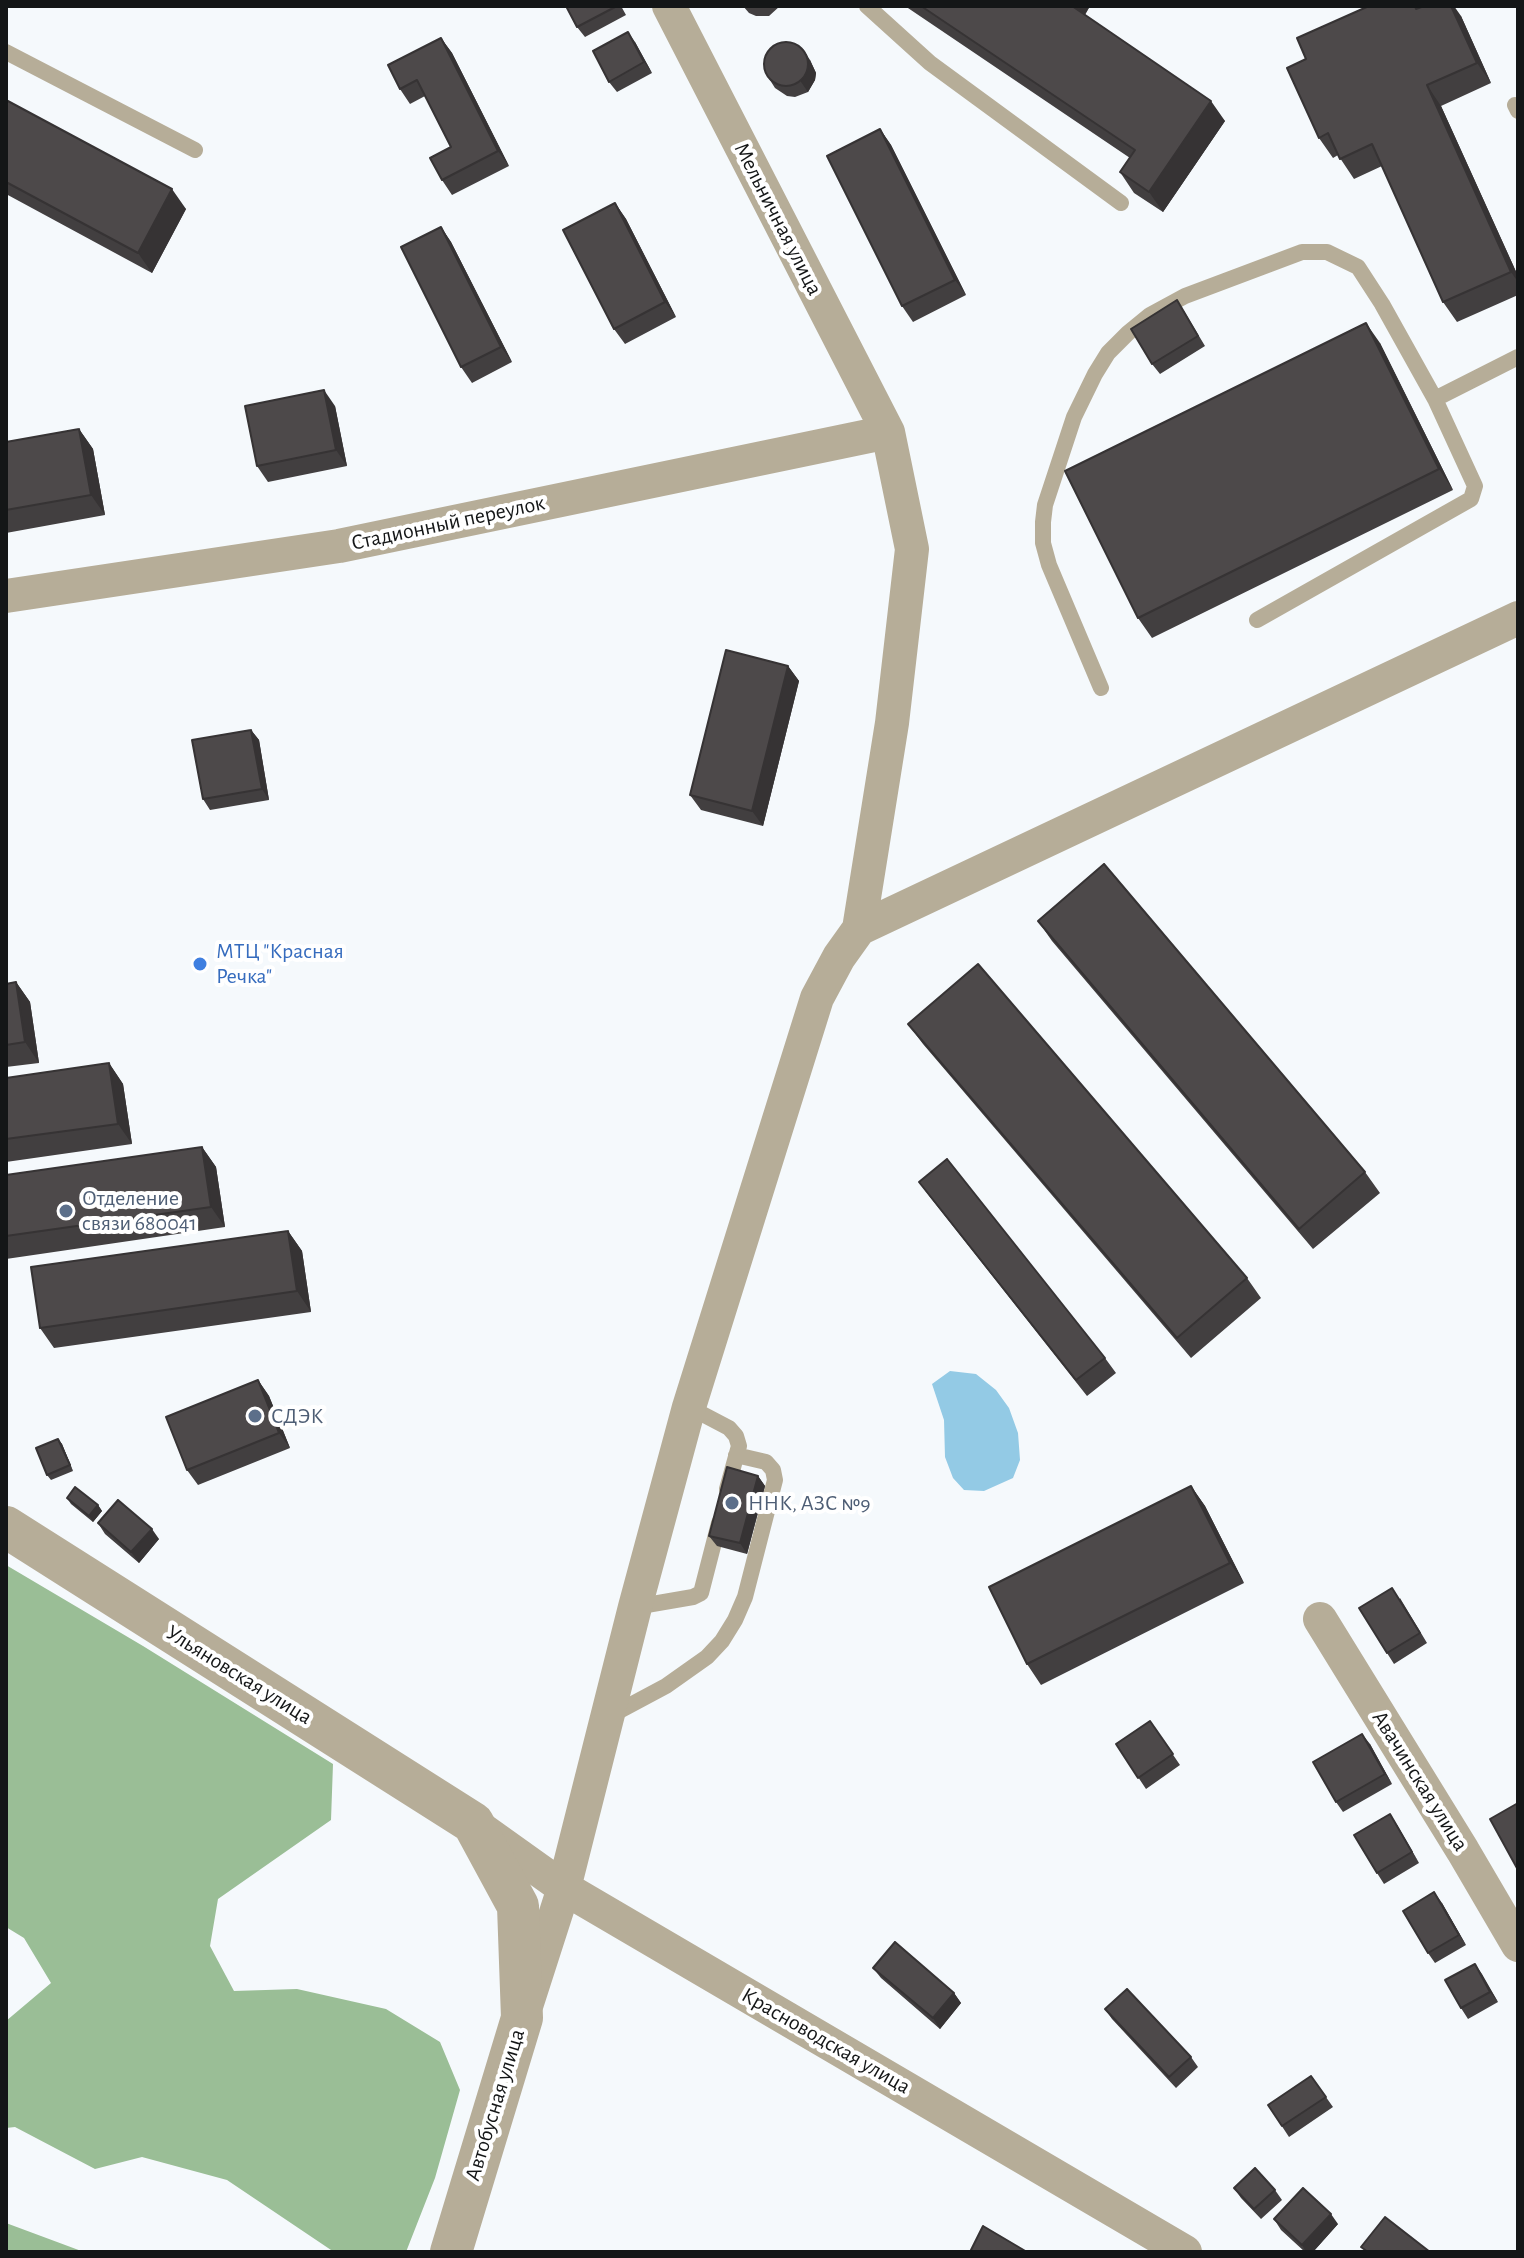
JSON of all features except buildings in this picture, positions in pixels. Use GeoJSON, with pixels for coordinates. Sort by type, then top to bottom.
{"type":"FeatureCollection","features":[{"type":"Feature","properties":{"kind":"street","name":"Мельничная улица"},"geometry":{"type":"LineString","coordinates":[[669,6],[888,432],[912,549],[892,723],[859,929]]}},
{"type":"Feature","properties":{"kind":"street","name":"Стадионный переулок"},"geometry":{"type":"LineString","coordinates":[[6,596],[339,546],[888,432]]}},
{"type":"Feature","properties":{"kind":"street"},"geometry":{"type":"LineString","coordinates":[[522,2018],[564,1888],[689,1407],[817,998],[839,957],[859,929],[1518,618]]}},
{"type":"Feature","properties":{"kind":"street","name":"Ульяновская улица"},"geometry":{"type":"LineString","coordinates":[[6,1527],[473,1823]]}},
{"type":"Feature","properties":{"kind":"street","name":"Авачинская улица"},"geometry":{"type":"LineString","coordinates":[[1320,1619],[1518,1945]]}},
{"type":"Feature","properties":{"kind":"street","name":"Красноводская улица"},"geometry":{"type":"LineString","coordinates":[[473,1823],[564,1888],[1185,2252]]}},
{"type":"Feature","properties":{"kind":"street","name":"Автобусная улица"},"geometry":{"type":"LineString","coordinates":[[451,2252],[522,2018],[518,1906],[473,1823]]}},
{"type":"Feature","properties":{"kind":"lane"},"geometry":{"type":"LineString","coordinates":[[867,6],[930,63],[1121,203]]}},
{"type":"Feature","properties":{"kind":"lane"},"geometry":{"type":"LineString","coordinates":[[6,52],[195,150]]}},
{"type":"Feature","properties":{"kind":"lane"},"geometry":{"type":"LineString","coordinates":[[1101,688],[1049,565],[1043,543],[1045,505],[1074,417],[1108,353],[1150,315],[1185,296],[1302,252],[1327,252],[1358,267],[1435,399],[1475,486],[1471,499],[1257,620]]}},
{"type":"Feature","properties":{"kind":"lane"},"geometry":{"type":"LineString","coordinates":[[1435,399],[1518,357]]}},
{"type":"Feature","properties":{"kind":"lane"},"geometry":{"type":"LineString","coordinates":[[635,1607],[685,1599],[701,1593],[739,1446],[729,1428],[689,1407]]}},
{"type":"Feature","properties":{"kind":"lane"},"geometry":{"type":"LineString","coordinates":[[607,1717],[666,1686],[696,1666],[722,1641],[735,1620],[745,1597],[775,1480],[773,1470],[766,1462],[736,1455]]}},
{"type":"Feature","properties":{"kind":"green space"},"geometry":{"type":"Polygon","coordinates":[[[6,1565],[333,1764],[331,1820],[218,1899],[210,1946],[234,1991],[297,1989],[386,2009],[440,2042],[460,2090],[435,2178],[406,2252],[334,2252],[227,2180],[142,2157],[95,2169],[15,2127],[6,2128],[6,2021],[51,1983],[24,1938],[6,1927],[6,1565]]]}},
{"type":"Feature","properties":{"kind":"green space"},"geometry":{"type":"Polygon","coordinates":[[[6,2223],[84,2252],[6,2252],[6,2223]]]}},
{"type":"Feature","properties":{"kind":"water"},"geometry":{"type":"Polygon","coordinates":[[[950,1371],[976,1374],[996,1390],[1009,1408],[1018,1433],[1020,1460],[1013,1478],[984,1491],[964,1490],[953,1478],[945,1457],[944,1420],[932,1384],[950,1371]]]}},
{"type":"Feature","properties":{"kind":"place","name":"МТЦ \"Красная Речка\""},"geometry":{"type":"Point","coordinates":[200,964]}},
{"type":"Feature","properties":{"kind":"place","name":"Отделение связи 680041"},"geometry":{"type":"Point","coordinates":[66,1211]}},
{"type":"Feature","properties":{"kind":"place","name":"СДЭК"},"geometry":{"type":"Point","coordinates":[255,1416]}},
{"type":"Feature","properties":{"kind":"place","name":"ННК, АЗС №9"},"geometry":{"type":"Point","coordinates":[732,1503]}}]}
